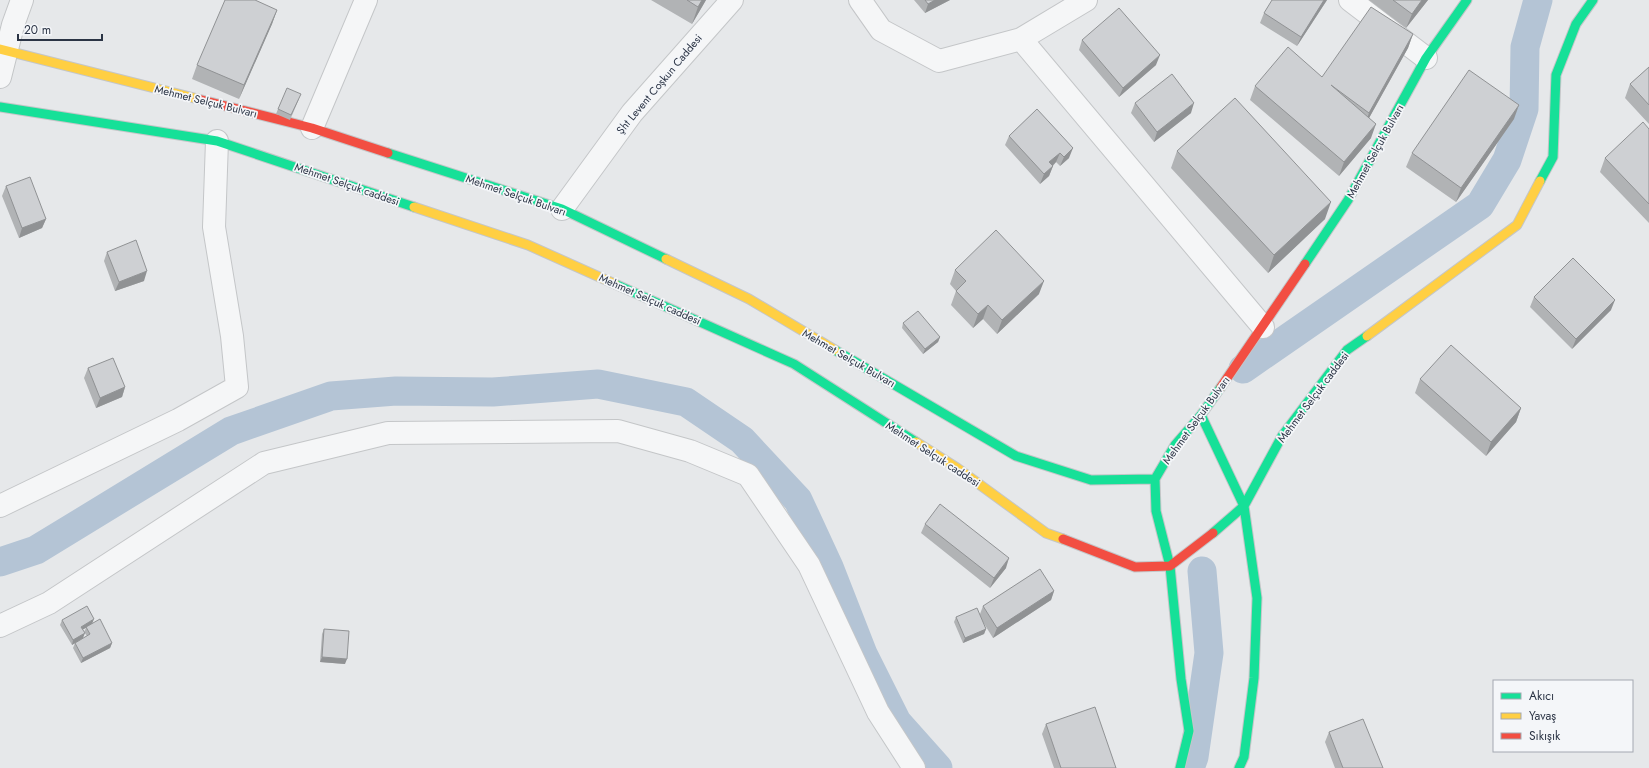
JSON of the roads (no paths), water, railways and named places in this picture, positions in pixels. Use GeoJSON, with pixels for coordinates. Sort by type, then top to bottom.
{"type":"FeatureCollection","features":[{"type":"Feature","properties":{"kind":"main road","name":"Mehmet Selçuk Bulvarı"},"geometry":{"type":"LineString","coordinates":[[3,50],[312,128],[562,209],[749,299],[1016,456],[1091,480],[1155,479],[1175,445],[1201,415],[1263,327],[1348,200],[1426,58],[1467,0]]}},
{"type":"Feature","properties":{"kind":"main road","name":"Mehmet Selçuk caddesi"},"geometry":{"type":"LineString","coordinates":[[0,107],[217,140],[528,245],[794,364],[957,468],[1046,533],[1135,567],[1170,566],[1194,549],[1244,506],[1282,436],[1347,350],[1517,226],[1553,157],[1556,74],[1576,24],[1593,0]]}},
{"type":"Feature","properties":{"kind":"main road"},"geometry":{"type":"LineString","coordinates":[[1201,415],[1244,506],[1257,598],[1254,678],[1244,757],[1239,768]]}},
{"type":"Feature","properties":{"kind":"main road"},"geometry":{"type":"LineString","coordinates":[[1155,479],[1156,511],[1170,566],[1181,679],[1189,731],[1180,768]]}},
{"type":"Feature","properties":{"kind":"street"},"geometry":{"type":"LineString","coordinates":[[0,77],[7,22],[22,0]]}},
{"type":"Feature","properties":{"kind":"street"},"geometry":{"type":"LineString","coordinates":[[312,128],[366,0]]}},
{"type":"Feature","properties":{"kind":"street","name":"Şht Levent Coşkun Caddesi"},"geometry":{"type":"LineString","coordinates":[[562,209],[632,113],[732,0]]}},
{"type":"Feature","properties":{"kind":"street"},"geometry":{"type":"LineString","coordinates":[[860,0],[881,30],[939,61],[1021,39],[1086,0]]}},
{"type":"Feature","properties":{"kind":"street"},"geometry":{"type":"LineString","coordinates":[[1350,0],[1426,58]]}},
{"type":"Feature","properties":{"kind":"street"},"geometry":{"type":"LineString","coordinates":[[1021,39],[1263,327]]}},
{"type":"Feature","properties":{"kind":"street"},"geometry":{"type":"LineString","coordinates":[[0,506],[178,420],[238,387],[232,336],[214,227],[217,140]]}},
{"type":"Feature","properties":{"kind":"street"},"geometry":{"type":"LineString","coordinates":[[0,626],[49,603],[264,464],[388,433],[618,431],[690,451],[748,475],[809,565],[878,712],[914,768]]}},
{"type":"Feature","properties":{"kind":"waterway"},"geometry":{"type":"LineString","coordinates":[[1243,369],[1480,205],[1507,160],[1524,109],[1525,47],[1538,0]]}},
{"type":"Feature","properties":{"kind":"waterway"},"geometry":{"type":"LineString","coordinates":[[0,562],[36,550],[231,431],[331,396],[396,391],[493,392],[598,384],[686,402],[742,440],[798,500],[829,567],[863,654],[897,722],[938,768]]}},
{"type":"Feature","properties":{"kind":"waterway"},"geometry":{"type":"LineString","coordinates":[[1190,768],[1194,757],[1209,653],[1202,571]]}}]}
